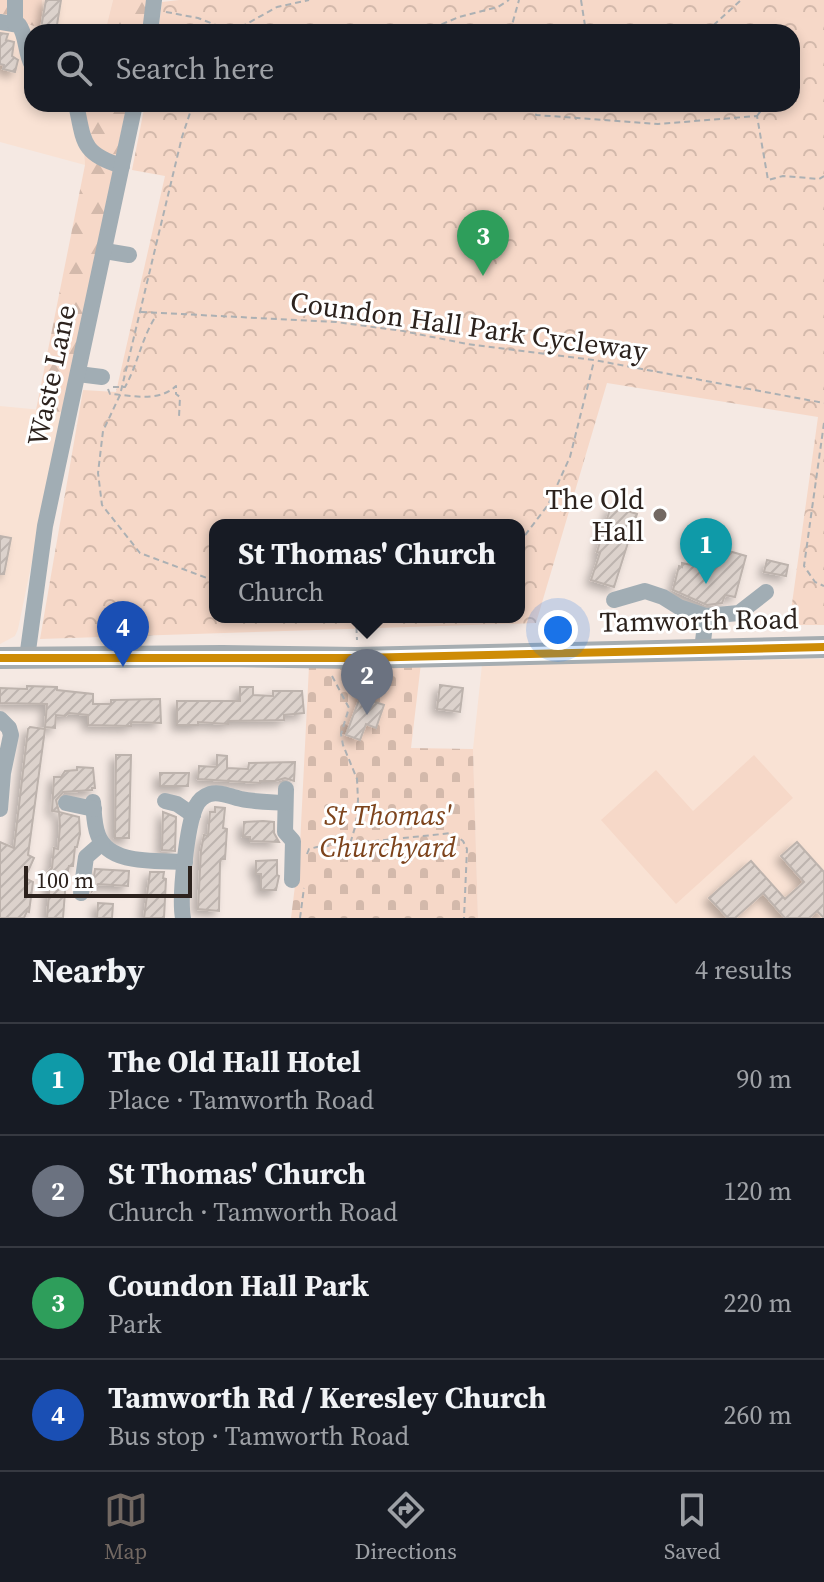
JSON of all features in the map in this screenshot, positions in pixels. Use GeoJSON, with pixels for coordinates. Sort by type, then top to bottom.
{"type":"FeatureCollection","features":[{"type":"Feature","properties":{"kind":"main road","name":"Tamworth Road"},"geometry":{"type":"LineString","coordinates":[[0,658],[357,658],[824,647]]}},
{"type":"Feature","properties":{"kind":"street"},"geometry":{"type":"LineString","coordinates":[[8,23],[15,0]]}},
{"type":"Feature","properties":{"kind":"street"},"geometry":{"type":"LineString","coordinates":[[78,112],[83,140],[89,150],[104,160],[122,166]]}},
{"type":"Feature","properties":{"kind":"street","name":"Waste Lane"},"geometry":{"type":"LineString","coordinates":[[27,658],[45,526],[133,112]]}},
{"type":"Feature","properties":{"kind":"street"},"geometry":{"type":"LineString","coordinates":[[105,251],[129,255]]}},
{"type":"Feature","properties":{"kind":"street"},"geometry":{"type":"LineString","coordinates":[[78,374],[104,382]]}},
{"type":"Feature","properties":{"kind":"street"},"geometry":{"type":"LineString","coordinates":[[614,600],[645,591],[706,616],[739,613],[766,592]]}},
{"type":"Feature","properties":{"kind":"street"},"geometry":{"type":"LineString","coordinates":[[702,650],[706,616]]}},
{"type":"Feature","properties":{"kind":"street"},"geometry":{"type":"LineString","coordinates":[[0,719],[11,735],[2,773],[0,809]]}},
{"type":"Feature","properties":{"kind":"street"},"geometry":{"type":"LineString","coordinates":[[183,918],[181,893],[193,815],[200,800],[214,793],[285,796],[285,832],[293,841],[298,883]]}},
{"type":"Feature","properties":{"kind":"street"},"geometry":{"type":"LineString","coordinates":[[165,801],[175,803],[193,815]]}},
{"type":"Feature","properties":{"kind":"street"},"geometry":{"type":"LineString","coordinates":[[66,803],[94,806],[96,830],[102,843],[112,852],[122,856],[185,862]]}},
{"type":"Feature","properties":{"kind":"street"},"geometry":{"type":"LineString","coordinates":[[81,893],[86,857],[102,843]]}},
{"type":"Feature","properties":{"kind":"path"},"geometry":{"type":"LineString","coordinates":[[246,24],[277,7],[309,0]]}},
{"type":"Feature","properties":{"kind":"path"},"geometry":{"type":"LineString","coordinates":[[442,24],[498,7],[509,0]]}},
{"type":"Feature","properties":{"kind":"path"},"geometry":{"type":"LineString","coordinates":[[512,24],[519,0]]}},
{"type":"Feature","properties":{"kind":"path"},"geometry":{"type":"LineString","coordinates":[[581,0],[585,24]]}},
{"type":"Feature","properties":{"kind":"path"},"geometry":{"type":"LineString","coordinates":[[715,24],[741,0]]}},
{"type":"Feature","properties":{"kind":"path"},"geometry":{"type":"LineString","coordinates":[[154,5],[214,24]]}},
{"type":"Feature","properties":{"kind":"path"},"geometry":{"type":"LineString","coordinates":[[190,112],[120,395],[103,431],[98,473],[102,505],[140,553],[209,579]]}},
{"type":"Feature","properties":{"kind":"path"},"geometry":{"type":"LineString","coordinates":[[537,112],[536,115],[658,124],[757,116]]}},
{"type":"Feature","properties":{"kind":"path"},"geometry":{"type":"LineString","coordinates":[[760,112],[757,116],[768,180],[783,176],[819,179],[824,176]]}},
{"type":"Feature","properties":{"kind":"path","name":"Coundon Hall Park Cycleway"},"geometry":{"type":"LineString","coordinates":[[141,312],[336,322],[467,344],[594,360],[824,403]]}},
{"type":"Feature","properties":{"kind":"path"},"geometry":{"type":"LineString","coordinates":[[104,382],[125,387],[133,373],[142,342],[157,314]]}},
{"type":"Feature","properties":{"kind":"path"},"geometry":{"type":"LineString","coordinates":[[525,535],[548,505],[570,457],[594,360]]}},
{"type":"Feature","properties":{"kind":"path"},"geometry":{"type":"LineString","coordinates":[[104,382],[110,394],[142,398],[170,391],[176,386],[176,394],[180,397],[179,417]]}},
{"type":"Feature","properties":{"kind":"path"},"geometry":{"type":"LineString","coordinates":[[824,423],[804,566],[815,582],[824,586]]}},
{"type":"Feature","properties":{"kind":"path"},"geometry":{"type":"LineString","coordinates":[[356,623],[357,658]]}},
{"type":"Feature","properties":{"kind":"path"},"geometry":{"type":"LineString","coordinates":[[329,668],[349,708],[341,734],[357,779],[358,800],[356,824],[349,845]]}},
{"type":"Feature","properties":{"kind":"path"},"geometry":{"type":"LineString","coordinates":[[306,857],[309,849],[317,847],[452,833],[463,841],[467,849],[464,918]]}},
{"type":"Feature","properties":{"kind":"path"},"geometry":{"type":"LineString","coordinates":[[298,883],[301,918]]}},
{"type":"Feature","properties":{"kind":"shaded area"},"geometry":{"type":"Polygon","coordinates":[[[42,0],[113,0],[107,24],[41,24],[42,0]]]}},
{"type":"Feature","properties":{"kind":"shaded area"},"geometry":{"type":"Polygon","coordinates":[[[0,16],[27,24],[24,24],[24,112],[81,112],[85,165],[0,142],[0,16]]]}},
{"type":"Feature","properties":{"kind":"shaded area"},"geometry":{"type":"Polygon","coordinates":[[[0,406],[63,412],[18,629],[15,636],[0,644],[0,406]]]}},
{"type":"Feature","properties":{"kind":"shaded area"},"geometry":{"type":"Polygon","coordinates":[[[824,659],[824,918],[478,918],[473,749],[482,665],[824,659]]]}},
{"type":"Feature","properties":{"kind":"green space"},"geometry":{"type":"Polygon","coordinates":[[[0,0],[42,0],[41,24],[27,24],[0,16],[0,0]]]}},
{"type":"Feature","properties":{"kind":"green space"},"geometry":{"type":"Polygon","coordinates":[[[113,0],[149,0],[144,24],[107,24],[113,0]]]}},
{"type":"Feature","properties":{"kind":"green space"},"geometry":{"type":"Polygon","coordinates":[[[179,0],[824,0],[824,625],[789,625],[818,417],[607,383],[536,623],[40,639],[83,390],[116,392],[165,176],[132,170],[143,112],[800,112],[800,24],[159,24],[162,2],[179,0]]]}},
{"type":"Feature","properties":{"kind":"green space"},"geometry":{"type":"Polygon","coordinates":[[[81,112],[125,112],[63,412],[36,410],[85,165],[81,112]]]}},
{"type":"Feature","properties":{"kind":"green space","name":"St Thomas' Churchyard"},"geometry":{"type":"Polygon","coordinates":[[[421,663],[411,748],[473,749],[478,918],[291,918],[300,845],[309,666],[421,663]]]}},
{"type":"Feature","properties":{"kind":"green space"},"geometry":{"type":"Polygon","coordinates":[[[754,755],[793,798],[676,904],[601,820],[656,770],[693,811],[754,755]]]}},
{"type":"Feature","properties":{"kind":"building"},"geometry":{"type":"Polygon","coordinates":[[[46,0],[61,0],[57,24],[42,24],[46,0]]]}},
{"type":"Feature","properties":{"kind":"building"},"geometry":{"type":"Polygon","coordinates":[[[0,33],[8,34],[6,40],[14,42],[12,56],[18,60],[15,72],[3,69],[4,65],[0,64],[0,33]]]}},
{"type":"Feature","properties":{"kind":"building"},"geometry":{"type":"Polygon","coordinates":[[[611,506],[637,514],[614,587],[591,580],[611,506]]]}},
{"type":"Feature","properties":{"kind":"building"},"geometry":{"type":"Polygon","coordinates":[[[0,536],[11,538],[4,574],[0,574],[0,536]]]}},
{"type":"Feature","properties":{"kind":"building"},"geometry":{"type":"Polygon","coordinates":[[[722,549],[746,556],[735,597],[725,595],[722,603],[707,605],[673,590],[682,563],[711,569],[713,559],[719,561],[722,549]]]}},
{"type":"Feature","properties":{"kind":"building"},"geometry":{"type":"Polygon","coordinates":[[[767,560],[788,565],[786,576],[764,572],[767,560]]]}},
{"type":"Feature","properties":{"kind":"building"},"geometry":{"type":"Polygon","coordinates":[[[440,685],[463,688],[460,712],[437,709],[440,685]]]}},
{"type":"Feature","properties":{"kind":"building"},"geometry":{"type":"Polygon","coordinates":[[[27,686],[57,687],[57,690],[93,694],[93,704],[111,704],[111,700],[160,699],[161,723],[88,725],[88,715],[69,713],[56,715],[55,728],[45,727],[47,704],[0,703],[0,688],[27,689],[27,686]]]}},
{"type":"Feature","properties":{"kind":"building"},"geometry":{"type":"Polygon","coordinates":[[[240,687],[253,687],[253,695],[273,696],[273,691],[302,691],[304,713],[284,715],[284,720],[177,725],[177,701],[240,701],[240,687]]]}},
{"type":"Feature","properties":{"kind":"building"},"geometry":{"type":"Polygon","coordinates":[[[363,689],[372,692],[369,700],[384,705],[376,728],[366,724],[360,740],[346,735],[363,689]]]}},
{"type":"Feature","properties":{"kind":"building"},"geometry":{"type":"Polygon","coordinates":[[[30,727],[45,729],[28,855],[34,858],[25,878],[33,882],[29,912],[24,918],[0,918],[0,842],[14,848],[30,727]]]}},
{"type":"Feature","properties":{"kind":"building"},"geometry":{"type":"Polygon","coordinates":[[[116,755],[131,755],[129,838],[115,838],[116,755]]]}},
{"type":"Feature","properties":{"kind":"building"},"geometry":{"type":"Polygon","coordinates":[[[217,755],[227,756],[227,768],[248,769],[249,763],[295,762],[294,781],[285,778],[260,783],[198,779],[199,766],[217,767],[217,755]]]}},
{"type":"Feature","properties":{"kind":"building"},"geometry":{"type":"Polygon","coordinates":[[[77,767],[93,768],[95,788],[63,792],[56,800],[59,812],[52,811],[54,777],[61,777],[65,771],[77,770],[77,767]]]}},
{"type":"Feature","properties":{"kind":"building"},"geometry":{"type":"Polygon","coordinates":[[[160,773],[189,773],[188,786],[160,786],[160,773]]]}},
{"type":"Feature","properties":{"kind":"building"},"geometry":{"type":"Polygon","coordinates":[[[215,807],[225,808],[223,828],[227,829],[225,859],[221,859],[220,863],[219,911],[198,909],[201,850],[204,835],[208,836],[210,812],[215,812],[215,807]]]}},
{"type":"Feature","properties":{"kind":"building"},"geometry":{"type":"Polygon","coordinates":[[[59,812],[79,817],[80,834],[73,866],[69,866],[66,879],[63,918],[47,918],[50,881],[45,875],[52,868],[54,848],[58,849],[59,812]]]}},
{"type":"Feature","properties":{"kind":"building"},"geometry":{"type":"Polygon","coordinates":[[[163,812],[176,817],[175,851],[162,850],[163,812]]]}},
{"type":"Feature","properties":{"kind":"building"},"geometry":{"type":"Polygon","coordinates":[[[244,822],[274,822],[274,833],[279,842],[250,841],[250,837],[243,837],[244,822]]]}},
{"type":"Feature","properties":{"kind":"building"},"geometry":{"type":"Polygon","coordinates":[[[797,842],[824,872],[824,918],[817,911],[809,918],[785,918],[763,893],[735,918],[728,918],[709,898],[751,861],[785,899],[804,882],[781,856],[797,842]]]}},
{"type":"Feature","properties":{"kind":"building"},"geometry":{"type":"Polygon","coordinates":[[[277,860],[279,876],[276,890],[261,890],[261,874],[256,874],[256,861],[277,860]]]}},
{"type":"Feature","properties":{"kind":"building"},"geometry":{"type":"Polygon","coordinates":[[[95,869],[129,871],[128,886],[98,884],[92,891],[95,869]]]}},
{"type":"Feature","properties":{"kind":"building"},"geometry":{"type":"Polygon","coordinates":[[[150,872],[164,872],[164,918],[144,918],[150,872]]]}},
{"type":"Feature","properties":{"kind":"building"},"geometry":{"type":"Polygon","coordinates":[[[98,903],[113,904],[112,918],[97,918],[98,903]]]}},
{"type":"Feature","properties":{"kind":"transit line"},"geometry":{"type":"LineString","coordinates":[[0,658],[357,658],[824,647]]}},
{"type":"Feature","properties":{"kind":"place","name":"Coundon Hall Park"},"geometry":{"type":"Point","coordinates":[483,276]}},
{"type":"Feature","properties":{"kind":"place","name":"The Old Hall"},"geometry":{"type":"Point","coordinates":[660,515]}},
{"type":"Feature","properties":{"kind":"place","name":"The Old Hall Hotel"},"geometry":{"type":"Point","coordinates":[706,584]}},
{"type":"Feature","properties":{"kind":"place","name":"Tamworth Rd / Keresley Church"},"geometry":{"type":"Point","coordinates":[123,667]}},
{"type":"Feature","properties":{"kind":"place","name":"St Thomas' Church"},"geometry":{"type":"Point","coordinates":[367,715]}}]}
